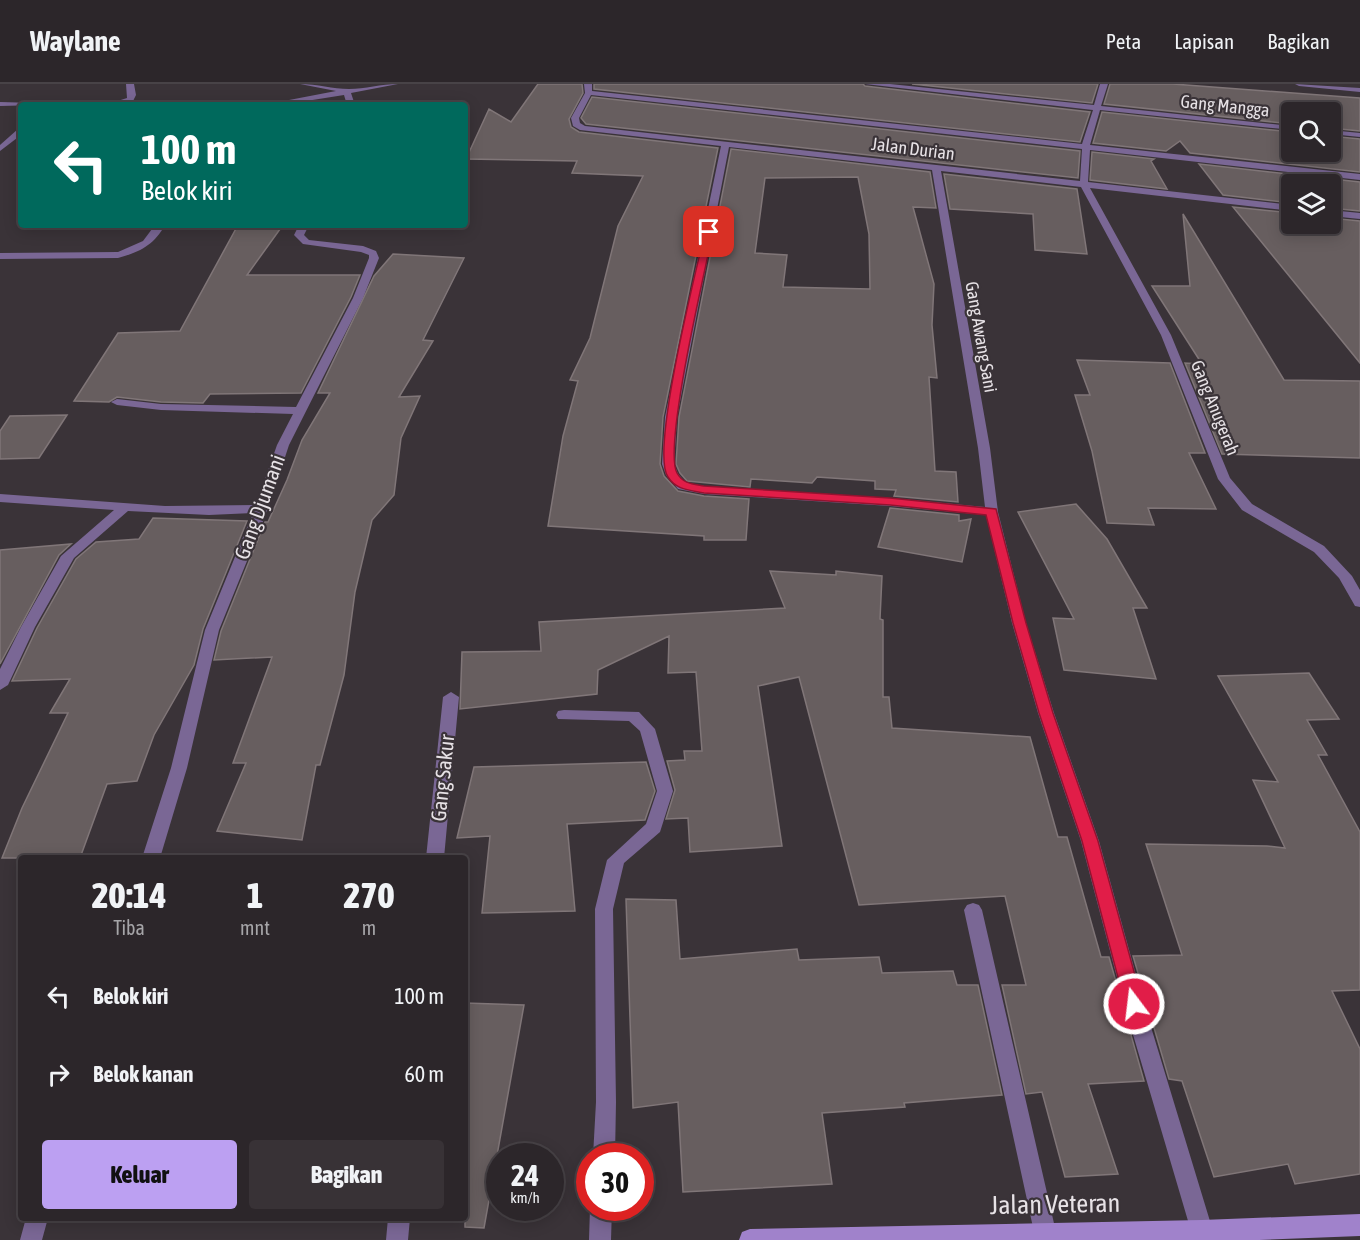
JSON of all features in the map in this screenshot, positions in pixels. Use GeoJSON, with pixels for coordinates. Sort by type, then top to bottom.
{"type":"FeatureCollection","features":[{"type":"Feature","properties":{"kind":"street"},"geometry":{"type":"LineString","coordinates":[[120,102],[130,99],[132,95],[130,84]]}},
{"type":"Feature","properties":{"kind":"street"},"geometry":{"type":"LineString","coordinates":[[304,84],[346,91]]}},
{"type":"Feature","properties":{"kind":"street"},"geometry":{"type":"LineString","coordinates":[[284,102],[394,84]]}},
{"type":"Feature","properties":{"kind":"street","name":"Gang Mangga"},"geometry":{"type":"LineString","coordinates":[[869,84],[1281,127]]}},
{"type":"Feature","properties":{"kind":"street"},"geometry":{"type":"LineString","coordinates":[[932,84],[951,92]]}},
{"type":"Feature","properties":{"kind":"street"},"geometry":{"type":"LineString","coordinates":[[1084,184],[1086,146],[1104,84]]}},
{"type":"Feature","properties":{"kind":"street"},"geometry":{"type":"LineString","coordinates":[[1299,84],[1360,90]]}},
{"type":"Feature","properties":{"kind":"street"},"geometry":{"type":"LineString","coordinates":[[589,89],[1360,177]]}},
{"type":"Feature","properties":{"kind":"street","name":"Jalan Durian"},"geometry":{"type":"LineString","coordinates":[[589,89],[575,118],[576,124],[583,128],[1281,207]]}},
{"type":"Feature","properties":{"kind":"street"},"geometry":{"type":"LineString","coordinates":[[346,91],[350,102]]}},
{"type":"Feature","properties":{"kind":"street"},"geometry":{"type":"LineString","coordinates":[[0,104],[18,104]]}},
{"type":"Feature","properties":{"kind":"street"},"geometry":{"type":"LineString","coordinates":[[1341,133],[1360,135]]}},
{"type":"Feature","properties":{"kind":"street"},"geometry":{"type":"LineString","coordinates":[[0,149],[18,134]]}},
{"type":"Feature","properties":{"kind":"street"},"geometry":{"type":"LineString","coordinates":[[725,144],[671,417],[668,464],[672,475],[682,486],[704,490],[890,502],[992,512]]}},
{"type":"Feature","properties":{"kind":"street","name":"Gang Awang Sani"},"geometry":{"type":"LineString","coordinates":[[936,168],[984,448],[992,512],[1026,646],[1046,713],[1090,841],[1134,1004],[1202,1231]]}},
{"type":"Feature","properties":{"kind":"street","name":"Gang Anugerah"},"geometry":{"type":"LineString","coordinates":[[1084,184],[1166,335],[1224,479],[1247,507],[1319,549],[1345,576],[1360,603]]}},
{"type":"Feature","properties":{"kind":"street"},"geometry":{"type":"LineString","coordinates":[[1341,214],[1360,216]]}},
{"type":"Feature","properties":{"kind":"street"},"geometry":{"type":"LineString","coordinates":[[0,256],[110,256],[127,253],[154,238],[159,228]]}},
{"type":"Feature","properties":{"kind":"street","name":"Gang Djumani"},"geometry":{"type":"LineString","coordinates":[[152,855],[179,768],[212,630],[262,508],[283,445],[358,298],[374,258],[373,253],[363,249],[306,242],[299,235],[302,228]]}},
{"type":"Feature","properties":{"kind":"street"},"geometry":{"type":"LineString","coordinates":[[117,402],[161,406],[302,411]]}},
{"type":"Feature","properties":{"kind":"street"},"geometry":{"type":"LineString","coordinates":[[0,498],[208,511],[262,508]]}},
{"type":"Feature","properties":{"kind":"street"},"geometry":{"type":"LineString","coordinates":[[0,685],[28,627],[68,556],[125,507]]}},
{"type":"Feature","properties":{"kind":"street","name":"Gang Sakur"},"geometry":{"type":"LineString","coordinates":[[435,855],[451,697]]}},
{"type":"Feature","properties":{"kind":"street"},"geometry":{"type":"LineString","coordinates":[[564,715],[633,716],[647,729],[665,791],[654,826],[616,860],[604,909],[604,1143]]}},
{"type":"Feature","properties":{"kind":"street"},"geometry":{"type":"LineString","coordinates":[[973,910],[1045,1232]]}},
{"type":"Feature","properties":{"kind":"street"},"geometry":{"type":"LineString","coordinates":[[31,1240],[36,1221]]}},
{"type":"Feature","properties":{"kind":"street"},"geometry":{"type":"LineString","coordinates":[[397,1240],[399,1221]]}},
{"type":"Feature","properties":{"kind":"street"},"geometry":{"type":"LineString","coordinates":[[600,1240],[601,1221]]}},
{"type":"Feature","properties":{"kind":"street","name":"Jalan Veteran"},"geometry":{"type":"LineString","coordinates":[[750,1240],[1045,1232],[1202,1231],[1360,1225]]}},
{"type":"Feature","properties":{"kind":"building"},"geometry":{"type":"Polygon","coordinates":[[[538,84],[582,84],[583,93],[569,119],[571,127],[579,132],[718,148],[663,417],[660,464],[664,476],[678,491],[704,496],[749,499],[746,540],[704,540],[704,536],[548,526],[563,436],[578,381],[570,380],[590,338],[618,226],[643,176],[572,173],[577,161],[468,159],[489,109],[511,122],[538,84]]]}},
{"type":"Feature","properties":{"kind":"building"},"geometry":{"type":"Polygon","coordinates":[[[594,84],[863,84],[1090,112],[1080,142],[594,89],[594,84]]]}},
{"type":"Feature","properties":{"kind":"building"},"geometry":{"type":"Polygon","coordinates":[[[912,84],[1098,84],[1092,103],[912,84]]]}},
{"type":"Feature","properties":{"kind":"building"},"geometry":{"type":"Polygon","coordinates":[[[1110,84],[1173,84],[1360,98],[1360,131],[1341,129],[1341,102],[1281,102],[1281,123],[1104,104],[1110,84]]]}},
{"type":"Feature","properties":{"kind":"building"},"geometry":{"type":"Polygon","coordinates":[[[592,97],[1080,151],[1078,178],[586,124],[581,118],[592,97]]]}},
{"type":"Feature","properties":{"kind":"building"},"geometry":{"type":"Polygon","coordinates":[[[1102,112],[1281,131],[1281,162],[1341,162],[1341,137],[1360,139],[1360,172],[1190,153],[1180,141],[1166,151],[1093,143],[1102,112]]]}},
{"type":"Feature","properties":{"kind":"building"},"geometry":{"type":"Polygon","coordinates":[[[731,149],[930,172],[936,208],[913,207],[934,284],[932,325],[937,378],[929,377],[935,471],[956,472],[958,502],[894,496],[896,490],[875,489],[875,481],[817,477],[812,483],[751,479],[750,487],[687,481],[676,464],[679,417],[731,149]],[[858,177],[765,178],[755,253],[787,255],[783,287],[870,289],[869,234],[858,177]]]}},
{"type":"Feature","properties":{"kind":"building"},"geometry":{"type":"Polygon","coordinates":[[[1092,152],[1154,159],[1151,161],[1167,189],[1090,180],[1092,152]]]}},
{"type":"Feature","properties":{"kind":"building"},"geometry":{"type":"Polygon","coordinates":[[[1199,164],[1288,174],[1281,174],[1281,202],[1223,195],[1199,164]]]}},
{"type":"Feature","properties":{"kind":"building"},"geometry":{"type":"Polygon","coordinates":[[[944,174],[1077,189],[1087,254],[1035,250],[1033,214],[950,209],[944,174]]]}},
{"type":"Feature","properties":{"kind":"building"},"geometry":{"type":"Polygon","coordinates":[[[1341,180],[1360,182],[1360,211],[1341,209],[1341,180]]]}},
{"type":"Feature","properties":{"kind":"building"},"geometry":{"type":"Polygon","coordinates":[[[1233,207],[1281,212],[1281,234],[1341,234],[1341,219],[1360,221],[1360,363],[1233,207]]]}},
{"type":"Feature","properties":{"kind":"building"},"geometry":{"type":"Polygon","coordinates":[[[1183,214],[1284,380],[1360,381],[1360,458],[1222,454],[1185,363],[1202,364],[1152,286],[1190,286],[1183,214]]]}},
{"type":"Feature","properties":{"kind":"building"},"geometry":{"type":"Polygon","coordinates":[[[236,228],[281,228],[247,275],[360,275],[301,393],[210,394],[203,403],[161,402],[117,397],[109,402],[74,401],[118,333],[180,331],[236,228]]]}},
{"type":"Feature","properties":{"kind":"building"},"geometry":{"type":"Polygon","coordinates":[[[393,254],[464,258],[423,340],[433,341],[399,397],[420,396],[401,438],[394,495],[372,520],[355,592],[344,675],[320,765],[316,765],[302,840],[217,831],[246,763],[233,763],[272,657],[214,660],[221,631],[265,522],[268,522],[287,480],[302,440],[330,393],[318,393],[374,276],[393,254]]]}},
{"type":"Feature","properties":{"kind":"building"},"geometry":{"type":"Polygon","coordinates":[[[1077,360],[1170,363],[1205,453],[1189,453],[1216,509],[1148,508],[1154,525],[1107,523],[1092,451],[1075,395],[1090,395],[1077,360]]]}},
{"type":"Feature","properties":{"kind":"building"},"geometry":{"type":"Polygon","coordinates":[[[67,415],[39,458],[0,459],[0,431],[10,416],[67,415]]]}},
{"type":"Feature","properties":{"kind":"building"},"geometry":{"type":"Polygon","coordinates":[[[1076,504],[1107,539],[1147,608],[1133,608],[1156,679],[1064,670],[1053,618],[1074,619],[1018,512],[1076,504]]]}},
{"type":"Feature","properties":{"kind":"building"},"geometry":{"type":"Polygon","coordinates":[[[890,508],[959,515],[959,521],[971,519],[962,562],[878,547],[890,508]]]}},
{"type":"Feature","properties":{"kind":"building"},"geometry":{"type":"Polygon","coordinates":[[[153,518],[247,521],[203,629],[194,665],[154,735],[137,781],[107,784],[81,855],[18,855],[18,858],[2,858],[22,808],[68,713],[50,713],[70,679],[12,681],[37,628],[76,559],[96,542],[139,539],[153,518]]]}},
{"type":"Feature","properties":{"kind":"building"},"geometry":{"type":"Polygon","coordinates":[[[71,544],[59,555],[0,664],[0,550],[71,544]]]}},
{"type":"Feature","properties":{"kind":"building"},"geometry":{"type":"Polygon","coordinates":[[[770,571],[836,575],[836,571],[882,576],[880,619],[883,620],[883,697],[889,697],[892,728],[1030,737],[1058,837],[1067,837],[1101,957],[1109,957],[1144,1081],[1088,1084],[1118,1174],[1065,1177],[1042,1092],[1026,1094],[1002,985],[1026,985],[1005,896],[859,905],[799,677],[758,686],[782,846],[690,852],[688,818],[666,819],[675,790],[667,761],[685,760],[684,751],[702,751],[696,672],[668,673],[669,636],[598,670],[597,694],[460,709],[462,652],[541,651],[539,622],[785,608],[770,571]]]}},
{"type":"Feature","properties":{"kind":"building"},"geometry":{"type":"Polygon","coordinates":[[[1309,673],[1339,719],[1307,720],[1327,755],[1318,755],[1360,832],[1360,990],[1332,991],[1360,1049],[1360,1174],[1295,1184],[1288,1164],[1214,1177],[1182,1081],[1169,1079],[1133,956],[1182,955],[1146,844],[1285,848],[1253,780],[1278,782],[1218,676],[1309,673]]]}},
{"type":"Feature","properties":{"kind":"building"},"geometry":{"type":"Polygon","coordinates":[[[646,762],[655,791],[645,820],[567,824],[575,911],[482,913],[490,836],[457,838],[474,767],[646,762]]]}},
{"type":"Feature","properties":{"kind":"building"},"geometry":{"type":"Polygon","coordinates":[[[626,899],[676,900],[680,959],[797,949],[799,960],[879,957],[882,973],[953,971],[957,985],[978,985],[1002,1095],[904,1103],[905,1107],[822,1113],[832,1184],[683,1192],[678,1102],[633,1108],[626,899]]]}},
{"type":"Feature","properties":{"kind":"building"},"geometry":{"type":"Polygon","coordinates":[[[468,1003],[524,1005],[499,1143],[486,1143],[484,1228],[465,1227],[465,1221],[468,1221],[468,1003]]]}},
{"type":"Feature","properties":{"kind":"route"},"geometry":{"type":"LineString","coordinates":[[709,232],[671,417],[668,464],[672,475],[682,486],[704,490],[890,502],[992,512],[1019,623],[1046,713],[1090,841],[1134,1004]]}}]}
